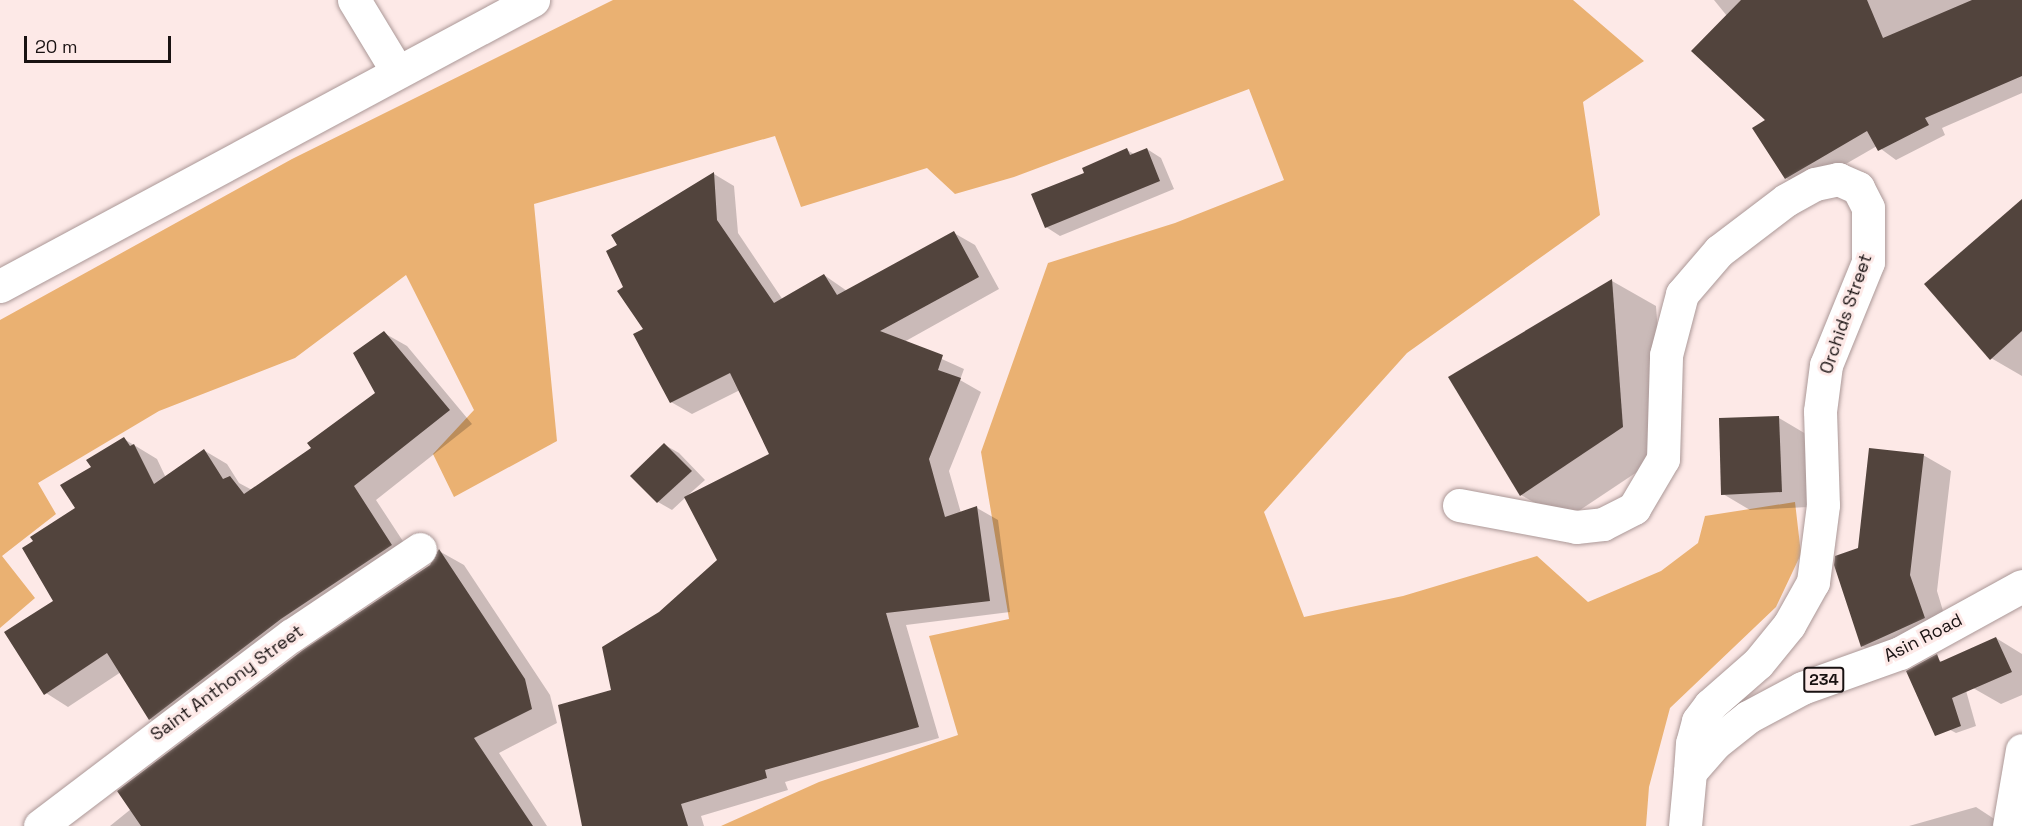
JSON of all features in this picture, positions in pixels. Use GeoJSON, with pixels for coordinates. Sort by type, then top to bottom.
{"type":"FeatureCollection","features":[{"type":"Feature","properties":{"kind":"street"},"geometry":{"type":"LineString","coordinates":[[354,0],[396,71]]}},
{"type":"Feature","properties":{"kind":"street"},"geometry":{"type":"LineString","coordinates":[[0,286],[396,71],[533,0]]}},
{"type":"Feature","properties":{"kind":"street","name":"Orchids Street"},"geometry":{"type":"LineString","coordinates":[[1459,505],[1576,526],[1603,524],[1634,508],[1663,459],[1666,355],[1682,294],[1719,251],[1786,200],[1815,184],[1838,179],[1858,188],[1868,208],[1868,262],[1826,365],[1820,411],[1823,505],[1813,582],[1789,625],[1758,663],[1710,705],[1698,721],[1692,742],[1690,772]]}},
{"type":"Feature","properties":{"kind":"street","name":"Saint Anthony Street"},"geometry":{"type":"LineString","coordinates":[[40,826],[292,635],[420,549]]}},
{"type":"Feature","properties":{"kind":"street","name":"Asin Road"},"geometry":{"type":"LineString","coordinates":[[1690,772],[1714,744],[1748,717],[1802,688],[1900,653],[2022,586]]}},
{"type":"Feature","properties":{"kind":"street"},"geometry":{"type":"LineString","coordinates":[[2010,826],[2022,750]]}},
{"type":"Feature","properties":{"kind":"street"},"geometry":{"type":"LineString","coordinates":[[1685,826],[1690,772]]}},
{"type":"Feature","properties":{"kind":"shaded area"},"geometry":{"type":"Polygon","coordinates":[[[613,0],[1573,0],[1644,61],[1583,102],[1600,215],[1407,353],[1264,512],[1304,617],[1403,596],[1537,556],[1588,602],[1661,571],[1698,543],[1705,516],[1795,502],[1801,554],[1776,607],[1670,708],[1649,787],[1646,826],[721,826],[819,782],[958,735],[929,636],[1009,619],[981,452],[1048,263],[1175,223],[1284,180],[1249,89],[1014,177],[955,194],[927,168],[801,207],[775,136],[534,204],[557,441],[454,497],[433,454],[474,410],[406,275],[295,358],[159,411],[38,483],[56,514],[2,556],[35,598],[0,628],[0,320],[292,159],[613,0]]]}},
{"type":"Feature","properties":{"kind":"building"},"geometry":{"type":"Polygon","coordinates":[[[1741,0],[1867,0],[1883,38],[1972,0],[2022,0],[2022,76],[1925,118],[1929,125],[1878,151],[1867,131],[1785,179],[1752,128],[1765,120],[1691,51],[1741,0]]]}},
{"type":"Feature","properties":{"kind":"building"},"geometry":{"type":"Polygon","coordinates":[[[1127,148],[1130,155],[1147,148],[1160,181],[1045,228],[1031,194],[1084,173],[1082,168],[1127,148]]]}},
{"type":"Feature","properties":{"kind":"building"},"geometry":{"type":"Polygon","coordinates":[[[714,172],[717,220],[774,303],[824,274],[837,295],[954,231],[979,277],[880,331],[943,355],[938,370],[961,378],[929,459],[945,517],[977,506],[990,601],[886,613],[919,727],[765,770],[767,778],[681,804],[688,826],[582,826],[558,705],[611,690],[602,647],[659,612],[717,560],[684,497],[769,454],[730,373],[670,403],[633,334],[643,329],[617,291],[623,287],[606,251],[617,245],[611,235],[714,172]]]}},
{"type":"Feature","properties":{"kind":"building"},"geometry":{"type":"Polygon","coordinates":[[[2022,199],[2022,331],[1990,360],[1924,284],[2022,199]]]}},
{"type":"Feature","properties":{"kind":"building"},"geometry":{"type":"Polygon","coordinates":[[[1612,279],[1623,427],[1520,496],[1448,377],[1612,279]]]}},
{"type":"Feature","properties":{"kind":"building"},"geometry":{"type":"Polygon","coordinates":[[[384,331],[450,410],[354,486],[392,545],[281,619],[149,720],[107,653],[44,695],[4,632],[53,601],[22,548],[33,541],[30,537],[75,508],[60,485],[91,467],[86,460],[124,437],[130,446],[134,444],[154,484],[204,449],[223,479],[230,476],[244,494],[311,448],[307,443],[375,393],[353,353],[384,331]]]}},
{"type":"Feature","properties":{"kind":"building"},"geometry":{"type":"Polygon","coordinates":[[[1779,416],[1782,492],[1721,495],[1719,418],[1779,416]]]}},
{"type":"Feature","properties":{"kind":"building"},"geometry":{"type":"Polygon","coordinates":[[[664,443],[692,471],[657,503],[630,476],[664,443]]]}},
{"type":"Feature","properties":{"kind":"building"},"geometry":{"type":"Polygon","coordinates":[[[1869,448],[1924,454],[1910,575],[1925,618],[1861,647],[1834,565],[1835,556],[1858,548],[1869,448]]]}},
{"type":"Feature","properties":{"kind":"building"},"geometry":{"type":"Polygon","coordinates":[[[439,549],[525,679],[532,709],[474,738],[533,826],[141,826],[117,791],[303,650],[430,565],[439,549]]]}},
{"type":"Feature","properties":{"kind":"building"},"geometry":{"type":"Polygon","coordinates":[[[1996,637],[2012,672],[1952,698],[1961,726],[1935,736],[1906,671],[1937,654],[1940,662],[1996,637]]]}}]}
